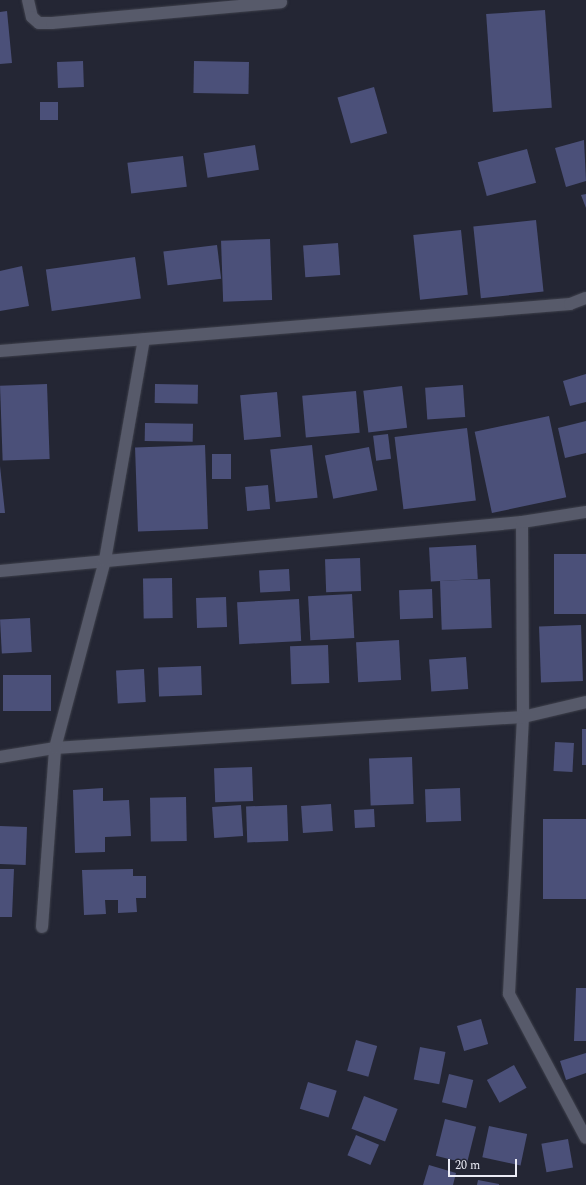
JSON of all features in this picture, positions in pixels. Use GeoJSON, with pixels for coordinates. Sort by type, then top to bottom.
{"type":"FeatureCollection","features":[{"type":"Feature","properties":{"kind":"street"},"geometry":{"type":"LineString","coordinates":[[28,0],[32,17],[45,23],[281,2]]}},
{"type":"Feature","properties":{"kind":"street"},"geometry":{"type":"LineString","coordinates":[[0,351],[570,304],[586,298]]}},
{"type":"Feature","properties":{"kind":"street"},"geometry":{"type":"LineString","coordinates":[[42,927],[55,748],[105,560],[144,339]]}},
{"type":"Feature","properties":{"kind":"street"},"geometry":{"type":"LineString","coordinates":[[0,571],[522,522],[586,512]]}},
{"type":"Feature","properties":{"kind":"street"},"geometry":{"type":"LineString","coordinates":[[522,522],[523,717],[509,994],[586,1138]]}},
{"type":"Feature","properties":{"kind":"street"},"geometry":{"type":"LineString","coordinates":[[0,757],[55,748],[523,717],[586,702]]}},
{"type":"Feature","properties":{"kind":"building"},"geometry":{"type":"Polygon","coordinates":[[[545,10],[552,108],[493,112],[486,14],[545,10]]]}},
{"type":"Feature","properties":{"kind":"building"},"geometry":{"type":"Polygon","coordinates":[[[7,11],[12,63],[0,64],[0,12],[7,11]]]}},
{"type":"Feature","properties":{"kind":"building"},"geometry":{"type":"Polygon","coordinates":[[[83,61],[84,87],[58,88],[57,62],[83,61]]]}},
{"type":"Feature","properties":{"kind":"building"},"geometry":{"type":"Polygon","coordinates":[[[194,61],[249,62],[248,94],[193,93],[194,61]]]}},
{"type":"Feature","properties":{"kind":"building"},"geometry":{"type":"Polygon","coordinates":[[[374,87],[387,133],[351,144],[337,97],[374,87]]]}},
{"type":"Feature","properties":{"kind":"building"},"geometry":{"type":"Polygon","coordinates":[[[40,102],[58,102],[58,120],[40,120],[40,102]]]}},
{"type":"Feature","properties":{"kind":"building"},"geometry":{"type":"Polygon","coordinates":[[[584,140],[586,181],[566,187],[555,148],[584,140]]]}},
{"type":"Feature","properties":{"kind":"building"},"geometry":{"type":"Polygon","coordinates":[[[255,145],[259,170],[208,178],[204,153],[255,145]]]}},
{"type":"Feature","properties":{"kind":"building"},"geometry":{"type":"Polygon","coordinates":[[[527,149],[536,183],[487,196],[478,162],[527,149]]]}},
{"type":"Feature","properties":{"kind":"building"},"geometry":{"type":"Polygon","coordinates":[[[183,156],[187,187],[131,194],[127,163],[183,156]]]}},
{"type":"Feature","properties":{"kind":"building"},"geometry":{"type":"Polygon","coordinates":[[[586,194],[586,208],[581,195],[586,194]]]}},
{"type":"Feature","properties":{"kind":"building"},"geometry":{"type":"Polygon","coordinates":[[[536,220],[544,292],[481,298],[473,227],[536,220]]]}},
{"type":"Feature","properties":{"kind":"building"},"geometry":{"type":"Polygon","coordinates":[[[461,230],[468,295],[420,300],[413,235],[461,230]]]}},
{"type":"Feature","properties":{"kind":"building"},"geometry":{"type":"Polygon","coordinates":[[[270,239],[272,300],[223,302],[221,241],[270,239]]]}},
{"type":"Feature","properties":{"kind":"building"},"geometry":{"type":"Polygon","coordinates":[[[338,243],[340,275],[305,277],[303,245],[338,243]]]}},
{"type":"Feature","properties":{"kind":"building"},"geometry":{"type":"Polygon","coordinates":[[[217,245],[221,279],[168,285],[163,252],[217,245]]]}},
{"type":"Feature","properties":{"kind":"building"},"geometry":{"type":"Polygon","coordinates":[[[135,257],[141,299],[52,311],[46,270],[135,257]]]}},
{"type":"Feature","properties":{"kind":"building"},"geometry":{"type":"Polygon","coordinates":[[[22,266],[29,306],[0,311],[0,271],[22,266]]]}},
{"type":"Feature","properties":{"kind":"building"},"geometry":{"type":"Polygon","coordinates":[[[586,374],[586,402],[570,406],[563,381],[586,374]]]}},
{"type":"Feature","properties":{"kind":"building"},"geometry":{"type":"Polygon","coordinates":[[[47,384],[50,459],[3,461],[0,386],[47,384]]]}},
{"type":"Feature","properties":{"kind":"building"},"geometry":{"type":"Polygon","coordinates":[[[155,384],[198,385],[198,404],[155,403],[155,384]]]}},
{"type":"Feature","properties":{"kind":"building"},"geometry":{"type":"Polygon","coordinates":[[[463,385],[465,417],[427,420],[425,388],[463,385]]]}},
{"type":"Feature","properties":{"kind":"building"},"geometry":{"type":"Polygon","coordinates":[[[402,386],[407,428],[368,432],[363,391],[402,386]]]}},
{"type":"Feature","properties":{"kind":"building"},"geometry":{"type":"Polygon","coordinates":[[[356,391],[360,433],[306,438],[302,396],[356,391]]]}},
{"type":"Feature","properties":{"kind":"building"},"geometry":{"type":"Polygon","coordinates":[[[277,392],[281,437],[244,440],[240,395],[277,392]]]}},
{"type":"Feature","properties":{"kind":"building"},"geometry":{"type":"Polygon","coordinates":[[[549,416],[566,497],[492,513],[475,432],[549,416]]]}},
{"type":"Feature","properties":{"kind":"building"},"geometry":{"type":"Polygon","coordinates":[[[586,421],[586,453],[565,458],[558,428],[586,421]]]}},
{"type":"Feature","properties":{"kind":"building"},"geometry":{"type":"Polygon","coordinates":[[[145,423],[193,424],[193,442],[145,441],[145,423]]]}},
{"type":"Feature","properties":{"kind":"building"},"geometry":{"type":"Polygon","coordinates":[[[467,428],[476,500],[403,509],[395,437],[467,428]]]}},
{"type":"Feature","properties":{"kind":"building"},"geometry":{"type":"Polygon","coordinates":[[[388,434],[391,459],[376,461],[373,436],[388,434]]]}},
{"type":"Feature","properties":{"kind":"building"},"geometry":{"type":"Polygon","coordinates":[[[205,445],[208,529],[138,531],[135,447],[205,445]]]}},
{"type":"Feature","properties":{"kind":"building"},"geometry":{"type":"Polygon","coordinates":[[[312,445],[318,498],[276,502],[270,449],[312,445]]]}},
{"type":"Feature","properties":{"kind":"building"},"geometry":{"type":"Polygon","coordinates":[[[369,447],[377,490],[333,499],[325,456],[369,447]]]}},
{"type":"Feature","properties":{"kind":"building"},"geometry":{"type":"Polygon","coordinates":[[[212,454],[231,454],[231,479],[212,479],[212,454]]]}},
{"type":"Feature","properties":{"kind":"building"},"geometry":{"type":"Polygon","coordinates":[[[0,466],[5,513],[0,513],[0,466]]]}},
{"type":"Feature","properties":{"kind":"building"},"geometry":{"type":"Polygon","coordinates":[[[268,485],[270,509],[247,511],[245,487],[268,485]]]}},
{"type":"Feature","properties":{"kind":"building"},"geometry":{"type":"Polygon","coordinates":[[[476,545],[478,579],[431,581],[429,547],[476,545]]]}},
{"type":"Feature","properties":{"kind":"building"},"geometry":{"type":"Polygon","coordinates":[[[554,554],[586,554],[586,614],[554,614],[554,554]]]}},
{"type":"Feature","properties":{"kind":"building"},"geometry":{"type":"Polygon","coordinates":[[[360,558],[361,591],[326,592],[325,559],[360,558]]]}},
{"type":"Feature","properties":{"kind":"building"},"geometry":{"type":"Polygon","coordinates":[[[289,569],[290,591],[260,593],[259,571],[289,569]]]}},
{"type":"Feature","properties":{"kind":"building"},"geometry":{"type":"Polygon","coordinates":[[[172,578],[173,618],[144,619],[143,579],[172,578]]]}},
{"type":"Feature","properties":{"kind":"building"},"geometry":{"type":"Polygon","coordinates":[[[490,579],[492,628],[442,630],[440,581],[490,579]]]}},
{"type":"Feature","properties":{"kind":"building"},"geometry":{"type":"Polygon","coordinates":[[[432,589],[433,618],[400,619],[399,590],[432,589]]]}},
{"type":"Feature","properties":{"kind":"building"},"geometry":{"type":"Polygon","coordinates":[[[352,594],[354,638],[310,640],[308,596],[352,594]]]}},
{"type":"Feature","properties":{"kind":"building"},"geometry":{"type":"Polygon","coordinates":[[[226,597],[227,627],[197,628],[196,598],[226,597]]]}},
{"type":"Feature","properties":{"kind":"building"},"geometry":{"type":"Polygon","coordinates":[[[299,599],[301,641],[239,644],[237,602],[299,599]]]}},
{"type":"Feature","properties":{"kind":"building"},"geometry":{"type":"Polygon","coordinates":[[[30,618],[32,652],[2,654],[0,620],[30,618]]]}},
{"type":"Feature","properties":{"kind":"building"},"geometry":{"type":"Polygon","coordinates":[[[581,625],[583,681],[541,682],[539,626],[581,625]]]}},
{"type":"Feature","properties":{"kind":"building"},"geometry":{"type":"Polygon","coordinates":[[[399,640],[401,680],[358,682],[356,642],[399,640]]]}},
{"type":"Feature","properties":{"kind":"building"},"geometry":{"type":"Polygon","coordinates":[[[328,645],[329,683],[291,684],[290,646],[328,645]]]}},
{"type":"Feature","properties":{"kind":"building"},"geometry":{"type":"Polygon","coordinates":[[[466,657],[468,689],[431,692],[429,660],[466,657]]]}},
{"type":"Feature","properties":{"kind":"building"},"geometry":{"type":"Polygon","coordinates":[[[201,666],[202,695],[159,696],[158,668],[201,666]]]}},
{"type":"Feature","properties":{"kind":"building"},"geometry":{"type":"Polygon","coordinates":[[[144,669],[146,702],[118,703],[116,670],[144,669]]]}},
{"type":"Feature","properties":{"kind":"building"},"geometry":{"type":"Polygon","coordinates":[[[3,675],[51,675],[51,711],[3,711],[3,675]]]}},
{"type":"Feature","properties":{"kind":"building"},"geometry":{"type":"Polygon","coordinates":[[[582,729],[586,729],[586,765],[582,765],[582,729]]]}},
{"type":"Feature","properties":{"kind":"building"},"geometry":{"type":"Polygon","coordinates":[[[555,742],[574,743],[572,772],[553,771],[555,742]]]}},
{"type":"Feature","properties":{"kind":"building"},"geometry":{"type":"Polygon","coordinates":[[[412,757],[414,804],[371,805],[369,759],[412,757]]]}},
{"type":"Feature","properties":{"kind":"building"},"geometry":{"type":"Polygon","coordinates":[[[252,767],[253,801],[215,802],[214,768],[252,767]]]}},
{"type":"Feature","properties":{"kind":"building"},"geometry":{"type":"Polygon","coordinates":[[[103,788],[103,801],[129,800],[131,836],[105,837],[105,852],[75,853],[73,790],[103,788]]]}},
{"type":"Feature","properties":{"kind":"building"},"geometry":{"type":"Polygon","coordinates":[[[460,788],[461,821],[426,822],[425,789],[460,788]]]}},
{"type":"Feature","properties":{"kind":"building"},"geometry":{"type":"Polygon","coordinates":[[[186,797],[187,841],[151,842],[150,798],[186,797]]]}},
{"type":"Feature","properties":{"kind":"building"},"geometry":{"type":"Polygon","coordinates":[[[331,804],[333,831],[303,833],[301,806],[331,804]]]}},
{"type":"Feature","properties":{"kind":"building"},"geometry":{"type":"Polygon","coordinates":[[[241,805],[243,836],[214,838],[212,807],[241,805]]]}},
{"type":"Feature","properties":{"kind":"building"},"geometry":{"type":"Polygon","coordinates":[[[287,805],[288,841],[247,842],[246,806],[287,805]]]}},
{"type":"Feature","properties":{"kind":"building"},"geometry":{"type":"Polygon","coordinates":[[[374,809],[375,827],[355,828],[354,810],[374,809]]]}},
{"type":"Feature","properties":{"kind":"building"},"geometry":{"type":"Polygon","coordinates":[[[543,819],[586,819],[586,899],[543,899],[543,819]]]}},
{"type":"Feature","properties":{"kind":"building"},"geometry":{"type":"Polygon","coordinates":[[[0,826],[27,827],[26,865],[0,864],[0,826]]]}},
{"type":"Feature","properties":{"kind":"building"},"geometry":{"type":"Polygon","coordinates":[[[0,869],[14,869],[12,917],[0,917],[0,869]]]}},
{"type":"Feature","properties":{"kind":"building"},"geometry":{"type":"Polygon","coordinates":[[[133,869],[133,876],[146,876],[146,898],[136,898],[137,912],[118,913],[118,900],[105,900],[106,914],[84,915],[82,870],[133,869]]]}},
{"type":"Feature","properties":{"kind":"building"},"geometry":{"type":"Polygon","coordinates":[[[576,988],[586,988],[586,1041],[574,1041],[576,988]]]}},
{"type":"Feature","properties":{"kind":"building"},"geometry":{"type":"Polygon","coordinates":[[[481,1019],[488,1044],[464,1051],[457,1026],[481,1019]]]}},
{"type":"Feature","properties":{"kind":"building"},"geometry":{"type":"Polygon","coordinates":[[[356,1040],[377,1046],[368,1077],[347,1071],[356,1040]]]}},
{"type":"Feature","properties":{"kind":"building"},"geometry":{"type":"Polygon","coordinates":[[[420,1047],[446,1052],[439,1084],[414,1079],[420,1047]]]}},
{"type":"Feature","properties":{"kind":"building"},"geometry":{"type":"Polygon","coordinates":[[[586,1053],[586,1073],[566,1080],[560,1061],[586,1053]]]}},
{"type":"Feature","properties":{"kind":"building"},"geometry":{"type":"Polygon","coordinates":[[[514,1065],[527,1088],[499,1103],[487,1080],[514,1065]]]}},
{"type":"Feature","properties":{"kind":"building"},"geometry":{"type":"Polygon","coordinates":[[[449,1074],[473,1080],[466,1108],[442,1102],[449,1074]]]}},
{"type":"Feature","properties":{"kind":"building"},"geometry":{"type":"Polygon","coordinates":[[[308,1082],[337,1091],[329,1118],[300,1109],[308,1082]]]}},
{"type":"Feature","properties":{"kind":"building"},"geometry":{"type":"Polygon","coordinates":[[[364,1096],[398,1109],[385,1142],[351,1129],[364,1096]]]}},
{"type":"Feature","properties":{"kind":"building"},"geometry":{"type":"Polygon","coordinates":[[[445,1119],[476,1127],[467,1164],[436,1156],[445,1119]]]}},
{"type":"Feature","properties":{"kind":"building"},"geometry":{"type":"Polygon","coordinates":[[[489,1126],[527,1134],[520,1165],[482,1157],[489,1126]]]}},
{"type":"Feature","properties":{"kind":"building"},"geometry":{"type":"Polygon","coordinates":[[[356,1135],[379,1145],[370,1165],[347,1155],[356,1135]]]}},
{"type":"Feature","properties":{"kind":"building"},"geometry":{"type":"Polygon","coordinates":[[[568,1139],[573,1168],[546,1172],[541,1144],[568,1139]]]}},
{"type":"Feature","properties":{"kind":"building"},"geometry":{"type":"Polygon","coordinates":[[[429,1165],[456,1173],[453,1185],[423,1185],[429,1165]]]}},
{"type":"Feature","properties":{"kind":"building"},"geometry":{"type":"Polygon","coordinates":[[[478,1180],[499,1184],[499,1185],[477,1185],[478,1180]]]}}]}
